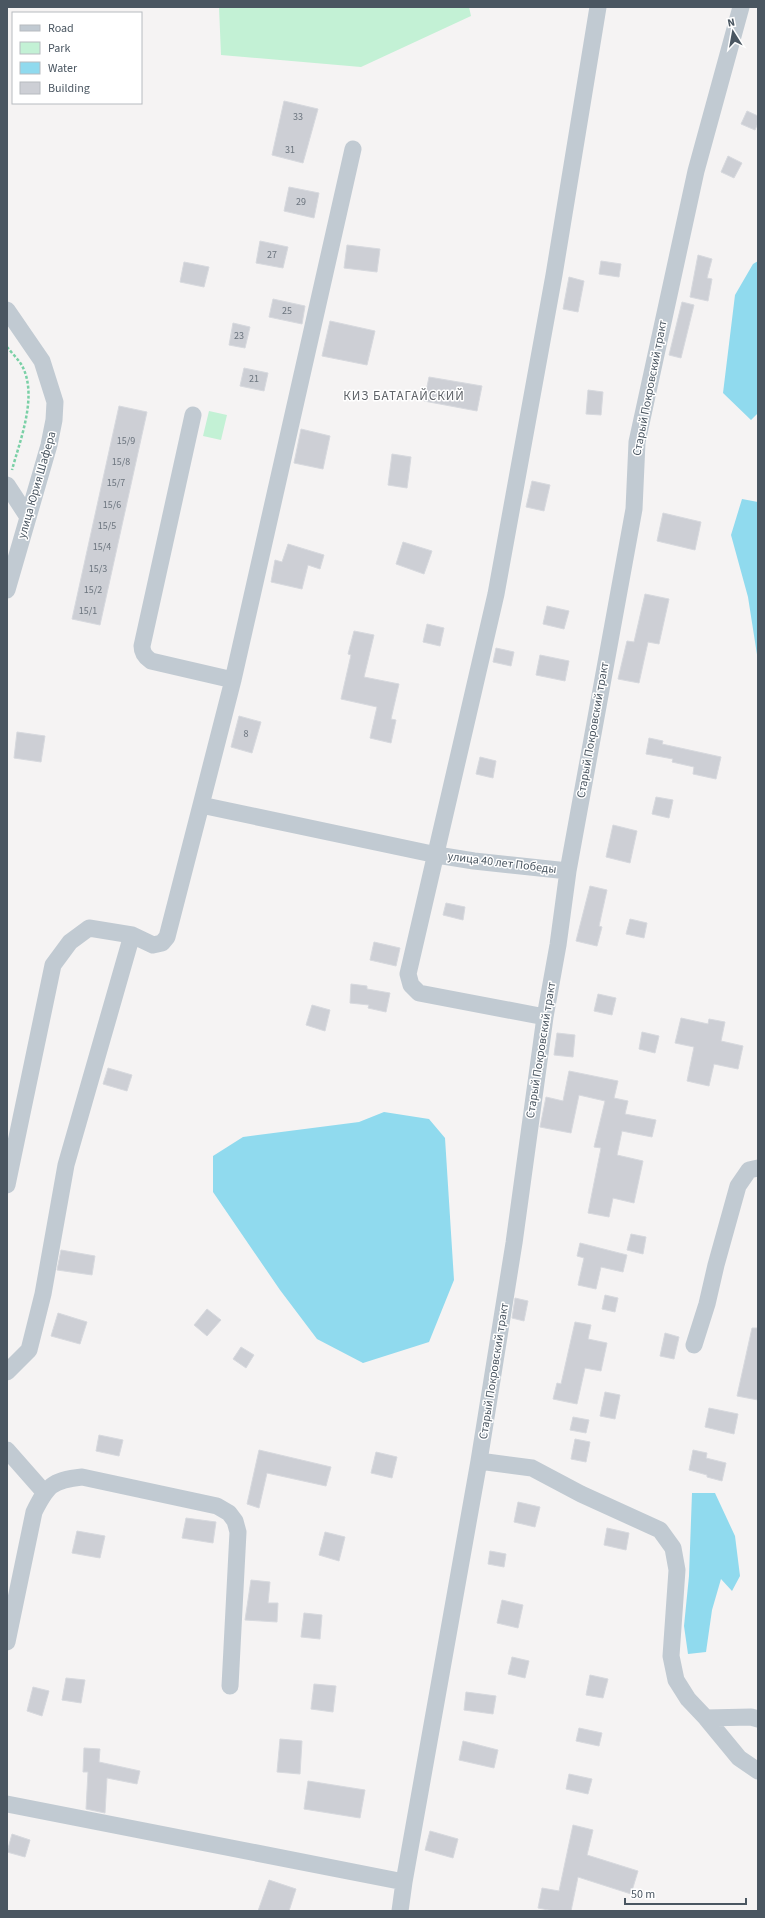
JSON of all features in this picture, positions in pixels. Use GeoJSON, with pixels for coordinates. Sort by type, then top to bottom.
{"type":"FeatureCollection","features":[{"type":"Feature","properties":{"kind":"street"},"geometry":{"type":"LineString","coordinates":[[545,1017],[419,993],[411,985],[408,974],[437,855],[496,594],[554,275],[598,7]]}},
{"type":"Feature","properties":{"kind":"street","name":"Старый Покровский тракт"},"geometry":{"type":"LineString","coordinates":[[400,1911],[479,1461],[514,1243],[545,1017],[558,945],[568,871],[634,510],[637,442],[696,171],[741,7]]}},
{"type":"Feature","properties":{"kind":"street"},"geometry":{"type":"LineString","coordinates":[[7,1185],[53,964],[70,942],[89,928],[132,935],[153,945],[162,943],[167,937],[233,680],[353,150]]}},
{"type":"Feature","properties":{"kind":"street","name":"улица Юрия Шафера"},"geometry":{"type":"LineString","coordinates":[[7,310],[42,361],[55,402],[54,420],[49,445],[28,517],[10,569],[7,590]]}},
{"type":"Feature","properties":{"kind":"street"},"geometry":{"type":"LineString","coordinates":[[193,415],[142,651],[150,660],[233,680]]}},
{"type":"Feature","properties":{"kind":"street"},"geometry":{"type":"LineString","coordinates":[[7,486],[28,517]]}},
{"type":"Feature","properties":{"kind":"street","name":"улица 40 лет Победы"},"geometry":{"type":"LineString","coordinates":[[201,805],[437,855],[474,861],[568,871]]}},
{"type":"Feature","properties":{"kind":"street"},"geometry":{"type":"LineString","coordinates":[[7,1372],[29,1350],[43,1294],[66,1165],[132,935]]}},
{"type":"Feature","properties":{"kind":"street"},"geometry":{"type":"LineString","coordinates":[[694,1344],[707,1304],[716,1264],[738,1186],[748,1170],[758,1168]]}},
{"type":"Feature","properties":{"kind":"street"},"geometry":{"type":"LineString","coordinates":[[7,1450],[44,1492]]}},
{"type":"Feature","properties":{"kind":"street"},"geometry":{"type":"LineString","coordinates":[[479,1461],[532,1468],[581,1494],[660,1530],[673,1548],[677,1570],[671,1656],[676,1680],[688,1699],[739,1758],[758,1771]]}},
{"type":"Feature","properties":{"kind":"street"},"geometry":{"type":"LineString","coordinates":[[7,1642],[34,1512],[44,1492],[61,1479],[82,1477],[200,1501],[217,1506],[229,1513],[235,1521],[238,1532],[230,1686]]}},
{"type":"Feature","properties":{"kind":"street"},"geometry":{"type":"LineString","coordinates":[[706,1718],[750,1717],[758,1719]]}},
{"type":"Feature","properties":{"kind":"street"},"geometry":{"type":"LineString","coordinates":[[7,1804],[404,1882]]}},
{"type":"Feature","properties":{"kind":"path"},"geometry":{"type":"LineString","coordinates":[[7,347],[21,365],[28,393],[26,419],[7,486]]}},
{"type":"Feature","properties":{"kind":"green space"},"geometry":{"type":"Polygon","coordinates":[[[219,7],[469,7],[471,16],[361,67],[221,55],[219,7]]]}},
{"type":"Feature","properties":{"kind":"green space"},"geometry":{"type":"Polygon","coordinates":[[[209,411],[227,415],[221,440],[203,436],[209,411]]]}},
{"type":"Feature","properties":{"kind":"water"},"geometry":{"type":"Polygon","coordinates":[[[758,261],[758,413],[751,420],[723,393],[735,295],[753,264],[758,261]]]}},
{"type":"Feature","properties":{"kind":"water"},"geometry":{"type":"Polygon","coordinates":[[[742,499],[758,502],[758,661],[748,597],[731,535],[742,499]]]}},
{"type":"Feature","properties":{"kind":"water"},"geometry":{"type":"Polygon","coordinates":[[[384,1112],[429,1119],[445,1138],[454,1280],[429,1342],[363,1363],[317,1339],[280,1290],[213,1192],[213,1156],[243,1137],[359,1122],[384,1112]]]}},
{"type":"Feature","properties":{"kind":"water"},"geometry":{"type":"Polygon","coordinates":[[[692,1493],[715,1493],[735,1536],[740,1576],[732,1591],[721,1579],[712,1610],[706,1652],[688,1654],[684,1626],[689,1576],[692,1493]]]}},
{"type":"Feature","properties":{"kind":"building"},"geometry":{"type":"Polygon","coordinates":[[[284,101],[318,109],[303,163],[272,155],[284,101]]]}},
{"type":"Feature","properties":{"kind":"building"},"geometry":{"type":"Polygon","coordinates":[[[747,111],[758,116],[758,123],[755,130],[741,124],[747,111]]]}},
{"type":"Feature","properties":{"kind":"building"},"geometry":{"type":"Polygon","coordinates":[[[728,156],[742,163],[734,178],[721,172],[728,156]]]}},
{"type":"Feature","properties":{"kind":"building"},"geometry":{"type":"Polygon","coordinates":[[[289,187],[319,193],[314,218],[284,211],[289,187]]]}},
{"type":"Feature","properties":{"kind":"building"},"geometry":{"type":"Polygon","coordinates":[[[260,241],[288,247],[283,268],[256,263],[260,241]]]}},
{"type":"Feature","properties":{"kind":"building"},"geometry":{"type":"Polygon","coordinates":[[[347,245],[380,249],[377,272],[344,268],[347,245]]]}},
{"type":"Feature","properties":{"kind":"building"},"geometry":{"type":"Polygon","coordinates":[[[698,255],[712,259],[707,278],[712,279],[708,301],[690,297],[698,255]]]}},
{"type":"Feature","properties":{"kind":"building"},"geometry":{"type":"Polygon","coordinates":[[[601,261],[621,264],[619,277],[599,274],[601,261]]]}},
{"type":"Feature","properties":{"kind":"building"},"geometry":{"type":"Polygon","coordinates":[[[184,262],[209,267],[204,287],[180,282],[184,262]]]}},
{"type":"Feature","properties":{"kind":"building"},"geometry":{"type":"Polygon","coordinates":[[[569,277],[584,281],[578,312],[563,309],[569,277]]]}},
{"type":"Feature","properties":{"kind":"building"},"geometry":{"type":"Polygon","coordinates":[[[273,299],[305,306],[302,324],[269,317],[273,299]]]}},
{"type":"Feature","properties":{"kind":"building"},"geometry":{"type":"Polygon","coordinates":[[[682,302],[694,305],[681,358],[669,355],[682,302]]]}},
{"type":"Feature","properties":{"kind":"building"},"geometry":{"type":"Polygon","coordinates":[[[330,321],[375,331],[367,365],[322,356],[330,321]]]}},
{"type":"Feature","properties":{"kind":"building"},"geometry":{"type":"Polygon","coordinates":[[[233,323],[250,327],[245,348],[229,345],[233,323]]]}},
{"type":"Feature","properties":{"kind":"building"},"geometry":{"type":"Polygon","coordinates":[[[244,368],[268,373],[264,391],[240,386],[244,368]]]}},
{"type":"Feature","properties":{"kind":"building"},"geometry":{"type":"Polygon","coordinates":[[[429,377],[482,386],[477,411],[424,401],[429,377]]]}},
{"type":"Feature","properties":{"kind":"building"},"geometry":{"type":"Polygon","coordinates":[[[588,390],[603,392],[601,415],[586,414],[588,390]]]}},
{"type":"Feature","properties":{"kind":"building"},"geometry":{"type":"Polygon","coordinates":[[[119,406],[147,412],[100,625],[72,619],[119,406]]]}},
{"type":"Feature","properties":{"kind":"building"},"geometry":{"type":"Polygon","coordinates":[[[301,429],[330,436],[323,469],[294,463],[301,429]]]}},
{"type":"Feature","properties":{"kind":"building"},"geometry":{"type":"Polygon","coordinates":[[[392,454],[411,457],[407,488],[388,485],[392,454]]]}},
{"type":"Feature","properties":{"kind":"building"},"geometry":{"type":"Polygon","coordinates":[[[532,481],[550,485],[544,511],[526,507],[532,481]]]}},
{"type":"Feature","properties":{"kind":"building"},"geometry":{"type":"Polygon","coordinates":[[[663,513],[701,522],[695,550],[657,541],[663,513]]]}},
{"type":"Feature","properties":{"kind":"building"},"geometry":{"type":"Polygon","coordinates":[[[403,542],[432,551],[424,574],[396,564],[403,542]]]}},
{"type":"Feature","properties":{"kind":"building"},"geometry":{"type":"Polygon","coordinates":[[[288,544],[324,555],[320,569],[308,565],[302,589],[271,582],[275,560],[282,562],[288,544]]]}},
{"type":"Feature","properties":{"kind":"building"},"geometry":{"type":"Polygon","coordinates":[[[645,594],[669,599],[659,644],[648,642],[639,683],[618,679],[627,641],[634,642],[645,594]]]}},
{"type":"Feature","properties":{"kind":"building"},"geometry":{"type":"Polygon","coordinates":[[[547,606],[569,611],[564,629],[543,624],[547,606]]]}},
{"type":"Feature","properties":{"kind":"building"},"geometry":{"type":"Polygon","coordinates":[[[427,624],[444,628],[440,646],[423,642],[427,624]]]}},
{"type":"Feature","properties":{"kind":"building"},"geometry":{"type":"Polygon","coordinates":[[[354,631],[374,635],[364,677],[399,684],[391,719],[396,720],[391,743],[370,738],[377,707],[341,699],[351,655],[348,654],[354,631]]]}},
{"type":"Feature","properties":{"kind":"building"},"geometry":{"type":"Polygon","coordinates":[[[496,648],[514,652],[511,666],[493,662],[496,648]]]}},
{"type":"Feature","properties":{"kind":"building"},"geometry":{"type":"Polygon","coordinates":[[[540,655],[569,661],[565,681],[536,675],[540,655]]]}},
{"type":"Feature","properties":{"kind":"building"},"geometry":{"type":"Polygon","coordinates":[[[239,716],[261,722],[252,753],[231,747],[239,716]]]}},
{"type":"Feature","properties":{"kind":"building"},"geometry":{"type":"Polygon","coordinates":[[[17,732],[45,736],[41,762],[14,758],[17,732]]]}},
{"type":"Feature","properties":{"kind":"building"},"geometry":{"type":"Polygon","coordinates":[[[649,738],[663,741],[662,744],[721,757],[716,779],[693,774],[694,767],[672,762],[673,759],[646,754],[649,738]]]}},
{"type":"Feature","properties":{"kind":"building"},"geometry":{"type":"Polygon","coordinates":[[[480,757],[496,761],[493,778],[476,774],[480,757]]]}},
{"type":"Feature","properties":{"kind":"building"},"geometry":{"type":"Polygon","coordinates":[[[656,797],[673,800],[669,818],[652,814],[656,797]]]}},
{"type":"Feature","properties":{"kind":"building"},"geometry":{"type":"Polygon","coordinates":[[[613,825],[637,831],[630,863],[606,857],[613,825]]]}},
{"type":"Feature","properties":{"kind":"building"},"geometry":{"type":"Polygon","coordinates":[[[590,886],[607,890],[599,926],[602,927],[597,946],[576,941],[590,886]]]}},
{"type":"Feature","properties":{"kind":"building"},"geometry":{"type":"Polygon","coordinates":[[[446,903],[465,907],[463,920],[443,915],[446,903]]]}},
{"type":"Feature","properties":{"kind":"building"},"geometry":{"type":"Polygon","coordinates":[[[630,919],[647,923],[644,938],[626,934],[630,919]]]}},
{"type":"Feature","properties":{"kind":"building"},"geometry":{"type":"Polygon","coordinates":[[[374,942],[400,948],[396,966],[370,960],[374,942]]]}},
{"type":"Feature","properties":{"kind":"building"},"geometry":{"type":"Polygon","coordinates":[[[351,984],[367,986],[367,989],[390,993],[386,1012],[368,1008],[369,1005],[350,1003],[351,984]]]}},
{"type":"Feature","properties":{"kind":"building"},"geometry":{"type":"Polygon","coordinates":[[[598,994],[616,998],[612,1015],[594,1011],[598,994]]]}},
{"type":"Feature","properties":{"kind":"building"},"geometry":{"type":"Polygon","coordinates":[[[312,1005],[330,1010],[325,1031],[306,1025],[312,1005]]]}},
{"type":"Feature","properties":{"kind":"building"},"geometry":{"type":"Polygon","coordinates":[[[681,1018],[708,1024],[709,1019],[725,1022],[721,1041],[743,1046],[738,1069],[714,1064],[709,1086],[687,1081],[694,1047],[675,1043],[681,1018]]]}},
{"type":"Feature","properties":{"kind":"building"},"geometry":{"type":"Polygon","coordinates":[[[642,1032],[659,1036],[655,1053],[639,1049],[642,1032]]]}},
{"type":"Feature","properties":{"kind":"building"},"geometry":{"type":"Polygon","coordinates":[[[557,1033],[575,1035],[573,1057],[554,1055],[557,1033]]]}},
{"type":"Feature","properties":{"kind":"building"},"geometry":{"type":"Polygon","coordinates":[[[108,1068],[132,1075],[127,1091],[103,1084],[108,1068]]]}},
{"type":"Feature","properties":{"kind":"building"},"geometry":{"type":"Polygon","coordinates":[[[569,1071],[618,1081],[614,1098],[628,1101],[625,1114],[656,1120],[652,1137],[622,1131],[617,1155],[643,1161],[634,1203],[613,1198],[609,1217],[588,1213],[601,1148],[594,1147],[605,1101],[579,1095],[571,1133],[540,1127],[546,1097],[563,1101],[569,1071]]]}},
{"type":"Feature","properties":{"kind":"building"},"geometry":{"type":"Polygon","coordinates":[[[631,1234],[646,1237],[643,1254],[627,1250],[631,1234]]]}},
{"type":"Feature","properties":{"kind":"building"},"geometry":{"type":"Polygon","coordinates":[[[580,1243],[627,1255],[623,1272],[601,1267],[596,1289],[578,1285],[584,1258],[577,1256],[580,1243]]]}},
{"type":"Feature","properties":{"kind":"building"},"geometry":{"type":"Polygon","coordinates":[[[61,1250],[95,1256],[92,1275],[57,1270],[61,1250]]]}},
{"type":"Feature","properties":{"kind":"building"},"geometry":{"type":"Polygon","coordinates":[[[605,1295],[618,1298],[615,1312],[602,1309],[605,1295]]]}},
{"type":"Feature","properties":{"kind":"building"},"geometry":{"type":"Polygon","coordinates":[[[515,1298],[528,1301],[524,1321],[512,1318],[515,1298]]]}},
{"type":"Feature","properties":{"kind":"building"},"geometry":{"type":"Polygon","coordinates":[[[207,1309],[221,1320],[207,1336],[194,1325],[207,1309]]]}},
{"type":"Feature","properties":{"kind":"building"},"geometry":{"type":"Polygon","coordinates":[[[58,1313],[87,1322],[80,1344],[51,1336],[58,1313]]]}},
{"type":"Feature","properties":{"kind":"building"},"geometry":{"type":"Polygon","coordinates":[[[575,1322],[591,1325],[588,1339],[607,1343],[601,1371],[585,1368],[577,1404],[553,1399],[557,1383],[561,1384],[575,1322]]]}},
{"type":"Feature","properties":{"kind":"building"},"geometry":{"type":"Polygon","coordinates":[[[752,1328],[758,1328],[758,1400],[737,1396],[752,1328]]]}},
{"type":"Feature","properties":{"kind":"building"},"geometry":{"type":"Polygon","coordinates":[[[665,1333],[679,1337],[674,1359],[660,1356],[665,1333]]]}},
{"type":"Feature","properties":{"kind":"building"},"geometry":{"type":"Polygon","coordinates":[[[241,1347],[254,1355],[246,1368],[233,1359],[241,1347]]]}},
{"type":"Feature","properties":{"kind":"building"},"geometry":{"type":"Polygon","coordinates":[[[605,1392],[620,1395],[615,1419],[600,1416],[605,1392]]]}},
{"type":"Feature","properties":{"kind":"building"},"geometry":{"type":"Polygon","coordinates":[[[709,1408],[738,1414],[734,1434],[705,1427],[709,1408]]]}},
{"type":"Feature","properties":{"kind":"building"},"geometry":{"type":"Polygon","coordinates":[[[573,1417],[589,1420],[586,1433],[570,1430],[573,1417]]]}},
{"type":"Feature","properties":{"kind":"building"},"geometry":{"type":"Polygon","coordinates":[[[99,1435],[123,1440],[119,1456],[96,1451],[99,1435]]]}},
{"type":"Feature","properties":{"kind":"building"},"geometry":{"type":"Polygon","coordinates":[[[575,1439],[590,1442],[586,1462],[571,1459],[575,1439]]]}},
{"type":"Feature","properties":{"kind":"building"},"geometry":{"type":"Polygon","coordinates":[[[259,1450],[331,1467],[326,1486],[267,1473],[259,1508],[247,1504],[259,1450]]]}},
{"type":"Feature","properties":{"kind":"building"},"geometry":{"type":"Polygon","coordinates":[[[693,1450],[707,1453],[706,1458],[726,1463],[722,1481],[689,1470],[693,1450]]]}},
{"type":"Feature","properties":{"kind":"building"},"geometry":{"type":"Polygon","coordinates":[[[376,1452],[397,1457],[392,1478],[371,1473],[376,1452]]]}},
{"type":"Feature","properties":{"kind":"building"},"geometry":{"type":"Polygon","coordinates":[[[518,1502],[540,1507],[535,1527],[514,1522],[518,1502]]]}},
{"type":"Feature","properties":{"kind":"building"},"geometry":{"type":"Polygon","coordinates":[[[186,1518],[216,1522],[213,1543],[182,1538],[186,1518]]]}},
{"type":"Feature","properties":{"kind":"building"},"geometry":{"type":"Polygon","coordinates":[[[607,1528],[629,1533],[626,1550],[604,1545],[607,1528]]]}},
{"type":"Feature","properties":{"kind":"building"},"geometry":{"type":"Polygon","coordinates":[[[77,1531],[105,1536],[100,1558],[72,1553],[77,1531]]]}},
{"type":"Feature","properties":{"kind":"building"},"geometry":{"type":"Polygon","coordinates":[[[325,1532],[345,1537],[339,1561],[319,1555],[325,1532]]]}},
{"type":"Feature","properties":{"kind":"building"},"geometry":{"type":"Polygon","coordinates":[[[490,1551],[506,1554],[504,1567],[488,1564],[490,1551]]]}},
{"type":"Feature","properties":{"kind":"building"},"geometry":{"type":"Polygon","coordinates":[[[251,1580],[270,1582],[268,1603],[278,1603],[277,1622],[245,1620],[251,1580]]]}},
{"type":"Feature","properties":{"kind":"building"},"geometry":{"type":"Polygon","coordinates":[[[502,1600],[523,1605],[518,1628],[497,1623],[502,1600]]]}},
{"type":"Feature","properties":{"kind":"building"},"geometry":{"type":"Polygon","coordinates":[[[304,1613],[322,1615],[320,1639],[301,1637],[304,1613]]]}},
{"type":"Feature","properties":{"kind":"building"},"geometry":{"type":"Polygon","coordinates":[[[512,1657],[529,1661],[525,1678],[508,1674],[512,1657]]]}},
{"type":"Feature","properties":{"kind":"building"},"geometry":{"type":"Polygon","coordinates":[[[590,1675],[608,1679],[603,1698],[586,1695],[590,1675]]]}},
{"type":"Feature","properties":{"kind":"building"},"geometry":{"type":"Polygon","coordinates":[[[66,1678],[85,1680],[81,1703],[62,1700],[66,1678]]]}},
{"type":"Feature","properties":{"kind":"building"},"geometry":{"type":"Polygon","coordinates":[[[314,1684],[336,1686],[333,1712],[311,1709],[314,1684]]]}},
{"type":"Feature","properties":{"kind":"building"},"geometry":{"type":"Polygon","coordinates":[[[33,1687],[49,1691],[42,1716],[27,1711],[33,1687]]]}},
{"type":"Feature","properties":{"kind":"building"},"geometry":{"type":"Polygon","coordinates":[[[466,1692],[496,1696],[493,1714],[464,1710],[466,1692]]]}},
{"type":"Feature","properties":{"kind":"building"},"geometry":{"type":"Polygon","coordinates":[[[579,1728],[602,1733],[599,1746],[576,1741],[579,1728]]]}},
{"type":"Feature","properties":{"kind":"building"},"geometry":{"type":"Polygon","coordinates":[[[280,1739],[302,1741],[300,1774],[277,1772],[280,1739]]]}},
{"type":"Feature","properties":{"kind":"building"},"geometry":{"type":"Polygon","coordinates":[[[463,1741],[498,1750],[494,1768],[459,1760],[463,1741]]]}},
{"type":"Feature","properties":{"kind":"building"},"geometry":{"type":"Polygon","coordinates":[[[84,1748],[100,1749],[99,1762],[140,1771],[137,1784],[107,1778],[105,1813],[86,1809],[88,1772],[83,1772],[84,1748]]]}},
{"type":"Feature","properties":{"kind":"building"},"geometry":{"type":"Polygon","coordinates":[[[569,1774],[592,1779],[588,1794],[566,1789],[569,1774]]]}},
{"type":"Feature","properties":{"kind":"building"},"geometry":{"type":"Polygon","coordinates":[[[308,1781],[365,1790],[360,1818],[304,1809],[308,1781]]]}},
{"type":"Feature","properties":{"kind":"building"},"geometry":{"type":"Polygon","coordinates":[[[573,1825],[593,1830],[587,1855],[638,1871],[631,1894],[578,1877],[571,1911],[554,1911],[538,1908],[542,1888],[559,1891],[573,1825]]]}},
{"type":"Feature","properties":{"kind":"building"},"geometry":{"type":"Polygon","coordinates":[[[430,1831],[458,1839],[453,1858],[425,1850],[430,1831]]]}},
{"type":"Feature","properties":{"kind":"building"},"geometry":{"type":"Polygon","coordinates":[[[12,1834],[30,1840],[25,1857],[7,1852],[12,1834]]]}},
{"type":"Feature","properties":{"kind":"building"},"geometry":{"type":"Polygon","coordinates":[[[269,1880],[296,1889],[289,1911],[258,1911],[269,1880]]]}},
{"type":"Feature","properties":{"kind":"district","name":"КИЗ БАТАГАЙСКИЙ"},"geometry":{"type":"Point","coordinates":[404,396]}}]}
